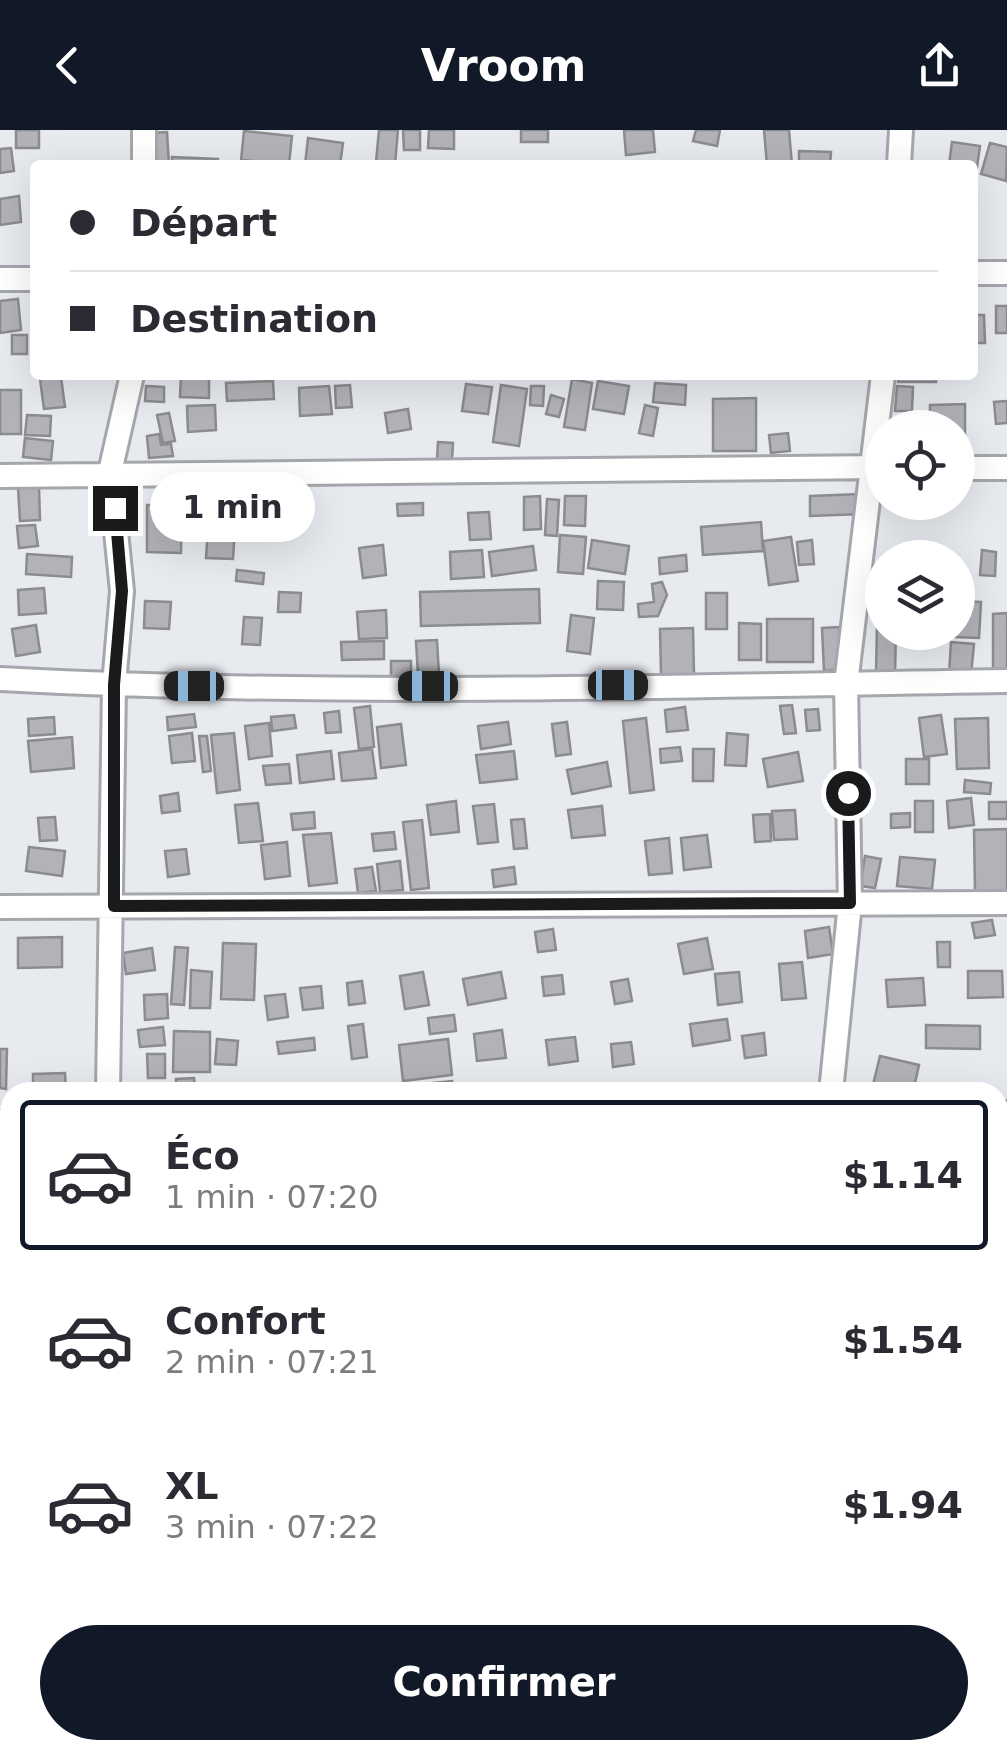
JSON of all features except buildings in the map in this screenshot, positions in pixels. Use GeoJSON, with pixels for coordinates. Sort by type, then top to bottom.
{"type":"FeatureCollection","features":[{"type":"Feature","properties":{"kind":"street"},"geometry":{"type":"LineString","coordinates":[[144,130],[144,160]]}},
{"type":"Feature","properties":{"kind":"street"},"geometry":{"type":"LineString","coordinates":[[898,160],[901,130]]}},
{"type":"Feature","properties":{"kind":"street"},"geometry":{"type":"LineString","coordinates":[[978,273],[1007,273]]}},
{"type":"Feature","properties":{"kind":"street"},"geometry":{"type":"LineString","coordinates":[[0,279],[30,279]]}},
{"type":"Feature","properties":{"kind":"street"},"geometry":{"type":"LineString","coordinates":[[108,1082],[114,906],[114,685],[122,591],[110,472],[131,380]]}},
{"type":"Feature","properties":{"kind":"street"},"geometry":{"type":"LineString","coordinates":[[881,410],[883,380]]}},
{"type":"Feature","properties":{"kind":"street"},"geometry":{"type":"LineString","coordinates":[[0,476],[865,467]]}},
{"type":"Feature","properties":{"kind":"street"},"geometry":{"type":"LineString","coordinates":[[975,468],[1007,468]]}},
{"type":"Feature","properties":{"kind":"street"},"geometry":{"type":"LineString","coordinates":[[832,1082],[850,903],[846,684],[871,520]]}},
{"type":"Feature","properties":{"kind":"street"},"geometry":{"type":"LineString","coordinates":[[0,680],[114,685],[1007,681]]}},
{"type":"Feature","properties":{"kind":"street"},"geometry":{"type":"LineString","coordinates":[[0,907],[1007,903]]}},
{"type":"Feature","properties":{"kind":"route"},"geometry":{"type":"LineString","coordinates":[[115,508],[122,631],[114,685],[114,906],[850,903],[848,793]]}}]}
